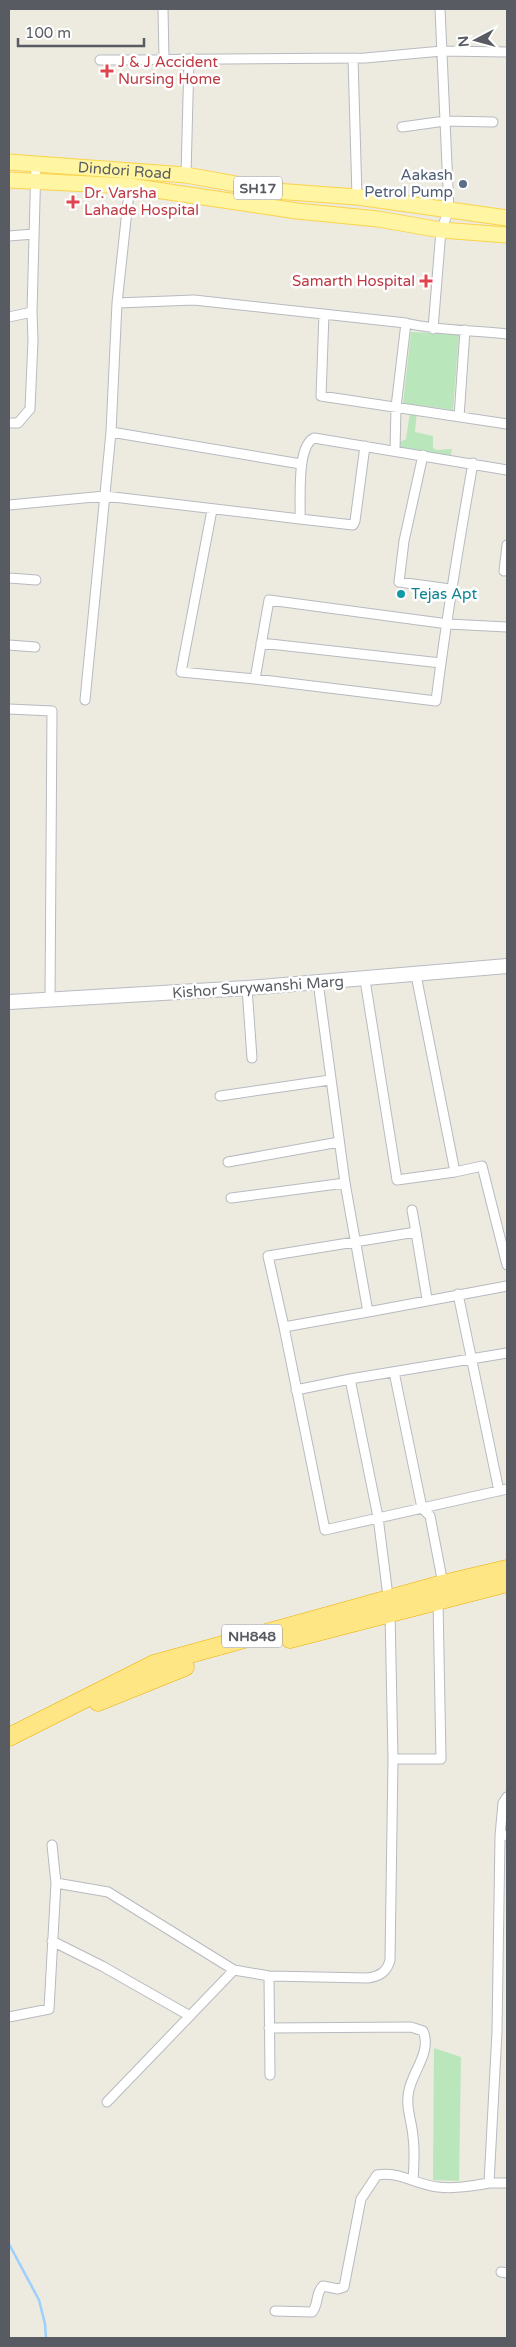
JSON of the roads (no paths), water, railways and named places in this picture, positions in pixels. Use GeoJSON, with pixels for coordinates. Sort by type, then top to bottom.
{"type":"FeatureCollection","features":[{"type":"Feature","properties":{"kind":"highway","name":"NH848"},"geometry":{"type":"LineString","coordinates":[[9,1747],[80,1711],[165,1673],[389,1605],[443,1584],[507,1569]]}},
{"type":"Feature","properties":{"kind":"highway","name":"NH848"},"geometry":{"type":"LineString","coordinates":[[9,1737],[116,1681],[154,1664],[389,1605],[438,1601],[507,1583]]}},
{"type":"Feature","properties":{"kind":"main road","name":"Dindori Road"},"geometry":{"type":"LineString","coordinates":[[9,162],[186,175],[274,191],[357,198],[507,218]]}},
{"type":"Feature","properties":{"kind":"main road"},"geometry":{"type":"LineString","coordinates":[[9,180],[129,186],[297,211],[378,219],[441,230],[507,235]]}},
{"type":"Feature","properties":{"kind":"street"},"geometry":{"type":"LineString","coordinates":[[163,9],[164,58]]}},
{"type":"Feature","properties":{"kind":"street"},"geometry":{"type":"LineString","coordinates":[[433,329],[441,230],[449,210],[440,9]]}},
{"type":"Feature","properties":{"kind":"street"},"geometry":{"type":"LineString","coordinates":[[100,60],[353,58],[442,51],[507,52]]}},
{"type":"Feature","properties":{"kind":"street"},"geometry":{"type":"LineString","coordinates":[[353,58],[357,198]]}},
{"type":"Feature","properties":{"kind":"street"},"geometry":{"type":"LineString","coordinates":[[186,175],[190,59]]}},
{"type":"Feature","properties":{"kind":"street"},"geometry":{"type":"LineString","coordinates":[[402,127],[445,121],[493,122]]}},
{"type":"Feature","properties":{"kind":"street"},"geometry":{"type":"LineString","coordinates":[[9,423],[18,423],[30,409],[36,163]]}},
{"type":"Feature","properties":{"kind":"street"},"geometry":{"type":"LineString","coordinates":[[85,700],[111,432],[117,303],[132,170]]}},
{"type":"Feature","properties":{"kind":"street"},"geometry":{"type":"LineString","coordinates":[[9,236],[34,234]]}},
{"type":"Feature","properties":{"kind":"street"},"geometry":{"type":"LineString","coordinates":[[117,303],[194,300],[406,323],[433,329],[507,334]]}},
{"type":"Feature","properties":{"kind":"street"},"geometry":{"type":"LineString","coordinates":[[9,316],[32,312]]}},
{"type":"Feature","properties":{"kind":"street"},"geometry":{"type":"LineString","coordinates":[[324,314],[321,396],[507,424]]}},
{"type":"Feature","properties":{"kind":"street"},"geometry":{"type":"LineString","coordinates":[[395,450],[396,407],[406,323]]}},
{"type":"Feature","properties":{"kind":"street"},"geometry":{"type":"LineString","coordinates":[[459,417],[465,330]]}},
{"type":"Feature","properties":{"kind":"street"},"geometry":{"type":"LineString","coordinates":[[111,432],[301,464]]}},
{"type":"Feature","properties":{"kind":"street"},"geometry":{"type":"LineString","coordinates":[[300,519],[301,464],[306,447],[310,440],[314,438],[507,470]]}},
{"type":"Feature","properties":{"kind":"street"},"geometry":{"type":"LineString","coordinates":[[9,505],[105,496],[353,525],[366,446]]}},
{"type":"Feature","properties":{"kind":"street"},"geometry":{"type":"LineString","coordinates":[[423,455],[404,541],[399,582],[450,589]]}},
{"type":"Feature","properties":{"kind":"street"},"geometry":{"type":"LineString","coordinates":[[212,510],[181,672],[436,701],[448,624],[450,589],[473,463]]}},
{"type":"Feature","properties":{"kind":"street"},"geometry":{"type":"LineString","coordinates":[[504,571],[507,544]]}},
{"type":"Feature","properties":{"kind":"street"},"geometry":{"type":"LineString","coordinates":[[9,578],[36,580]]}},
{"type":"Feature","properties":{"kind":"street"},"geometry":{"type":"LineString","coordinates":[[255,679],[269,600],[448,624],[507,627]]}},
{"type":"Feature","properties":{"kind":"street"},"geometry":{"type":"LineString","coordinates":[[262,643],[441,663]]}},
{"type":"Feature","properties":{"kind":"street"},"geometry":{"type":"LineString","coordinates":[[9,645],[35,647]]}},
{"type":"Feature","properties":{"kind":"street"},"geometry":{"type":"LineString","coordinates":[[9,709],[52,711],[50,999]]}},
{"type":"Feature","properties":{"kind":"street","name":"Kishor Surywanshi Marg"},"geometry":{"type":"LineString","coordinates":[[9,1002],[365,980],[507,966]]}},
{"type":"Feature","properties":{"kind":"street"},"geometry":{"type":"LineString","coordinates":[[416,975],[455,1172]]}},
{"type":"Feature","properties":{"kind":"street"},"geometry":{"type":"LineString","coordinates":[[365,980],[397,1180],[455,1172],[482,1166],[507,1264]]}},
{"type":"Feature","properties":{"kind":"street"},"geometry":{"type":"LineString","coordinates":[[318,982],[354,1244],[368,1312]]}},
{"type":"Feature","properties":{"kind":"street"},"geometry":{"type":"LineString","coordinates":[[246,988],[252,1058]]}},
{"type":"Feature","properties":{"kind":"street"},"geometry":{"type":"LineString","coordinates":[[220,1096],[330,1080]]}},
{"type":"Feature","properties":{"kind":"street"},"geometry":{"type":"LineString","coordinates":[[228,1162],[339,1142]]}},
{"type":"Feature","properties":{"kind":"street"},"geometry":{"type":"LineString","coordinates":[[231,1198],[345,1183]]}},
{"type":"Feature","properties":{"kind":"street"},"geometry":{"type":"LineString","coordinates":[[412,1210],[427,1299]]}},
{"type":"Feature","properties":{"kind":"street"},"geometry":{"type":"LineString","coordinates":[[416,1232],[354,1244],[268,1256],[325,1530],[503,1490],[471,1359],[458,1294]]}},
{"type":"Feature","properties":{"kind":"street"},"geometry":{"type":"LineString","coordinates":[[284,1327],[427,1299],[507,1286]]}},
{"type":"Feature","properties":{"kind":"street"},"geometry":{"type":"LineString","coordinates":[[296,1390],[350,1379],[507,1353]]}},
{"type":"Feature","properties":{"kind":"street"},"geometry":{"type":"LineString","coordinates":[[394,1372],[422,1508],[430,1516],[443,1584]]}},
{"type":"Feature","properties":{"kind":"street"},"geometry":{"type":"LineString","coordinates":[[56,1883],[108,1892],[234,1970],[269,1976],[368,1978],[378,1976],[388,1968],[393,1759],[389,1605],[378,1517],[350,1379]]}},
{"type":"Feature","properties":{"kind":"street"},"geometry":{"type":"LineString","coordinates":[[393,1759],[441,1759],[438,1601]]}},
{"type":"Feature","properties":{"kind":"street"},"geometry":{"type":"LineString","coordinates":[[489,2183],[497,2032],[504,1836],[503,1803],[507,1797]]}},
{"type":"Feature","properties":{"kind":"street"},"geometry":{"type":"LineString","coordinates":[[9,2017],[49,2009],[56,1883],[52,1846]]}},
{"type":"Feature","properties":{"kind":"street"},"geometry":{"type":"LineString","coordinates":[[52,1941],[102,1966],[190,2016]]}},
{"type":"Feature","properties":{"kind":"street"},"geometry":{"type":"LineString","coordinates":[[107,2102],[234,1970]]}},
{"type":"Feature","properties":{"kind":"street"},"geometry":{"type":"LineString","coordinates":[[269,1976],[270,2075]]}},
{"type":"Feature","properties":{"kind":"street"},"geometry":{"type":"LineString","coordinates":[[269,2028],[411,2028],[423,2031],[425,2037],[423,2054],[409,2089],[408,2099],[414,2141],[413,2180]]}},
{"type":"Feature","properties":{"kind":"street"},"geometry":{"type":"LineString","coordinates":[[275,2311],[312,2312],[315,2309],[319,2290],[323,2286],[338,2289],[344,2287],[361,2199],[377,2175],[388,2173],[437,2187],[456,2188],[489,2183],[507,2183]]}},
{"type":"Feature","properties":{"kind":"waterway"},"geometry":{"type":"LineString","coordinates":[[9,2244],[39,2300],[45,2324],[46,2338]]}},
{"type":"Feature","properties":{"kind":"place","name":"J & J Accident Nursing Home"},"geometry":{"type":"Point","coordinates":[107,71]}},
{"type":"Feature","properties":{"kind":"place","name":"Aakash Petrol Pump"},"geometry":{"type":"Point","coordinates":[463,184]}},
{"type":"Feature","properties":{"kind":"place","name":"Dr. Varsha Lahade Hospital"},"geometry":{"type":"Point","coordinates":[73,202]}},
{"type":"Feature","properties":{"kind":"place","name":"Samarth Hospital"},"geometry":{"type":"Point","coordinates":[426,281]}},
{"type":"Feature","properties":{"kind":"place","name":"Tejas Apt"},"geometry":{"type":"Point","coordinates":[401,594]}}]}
